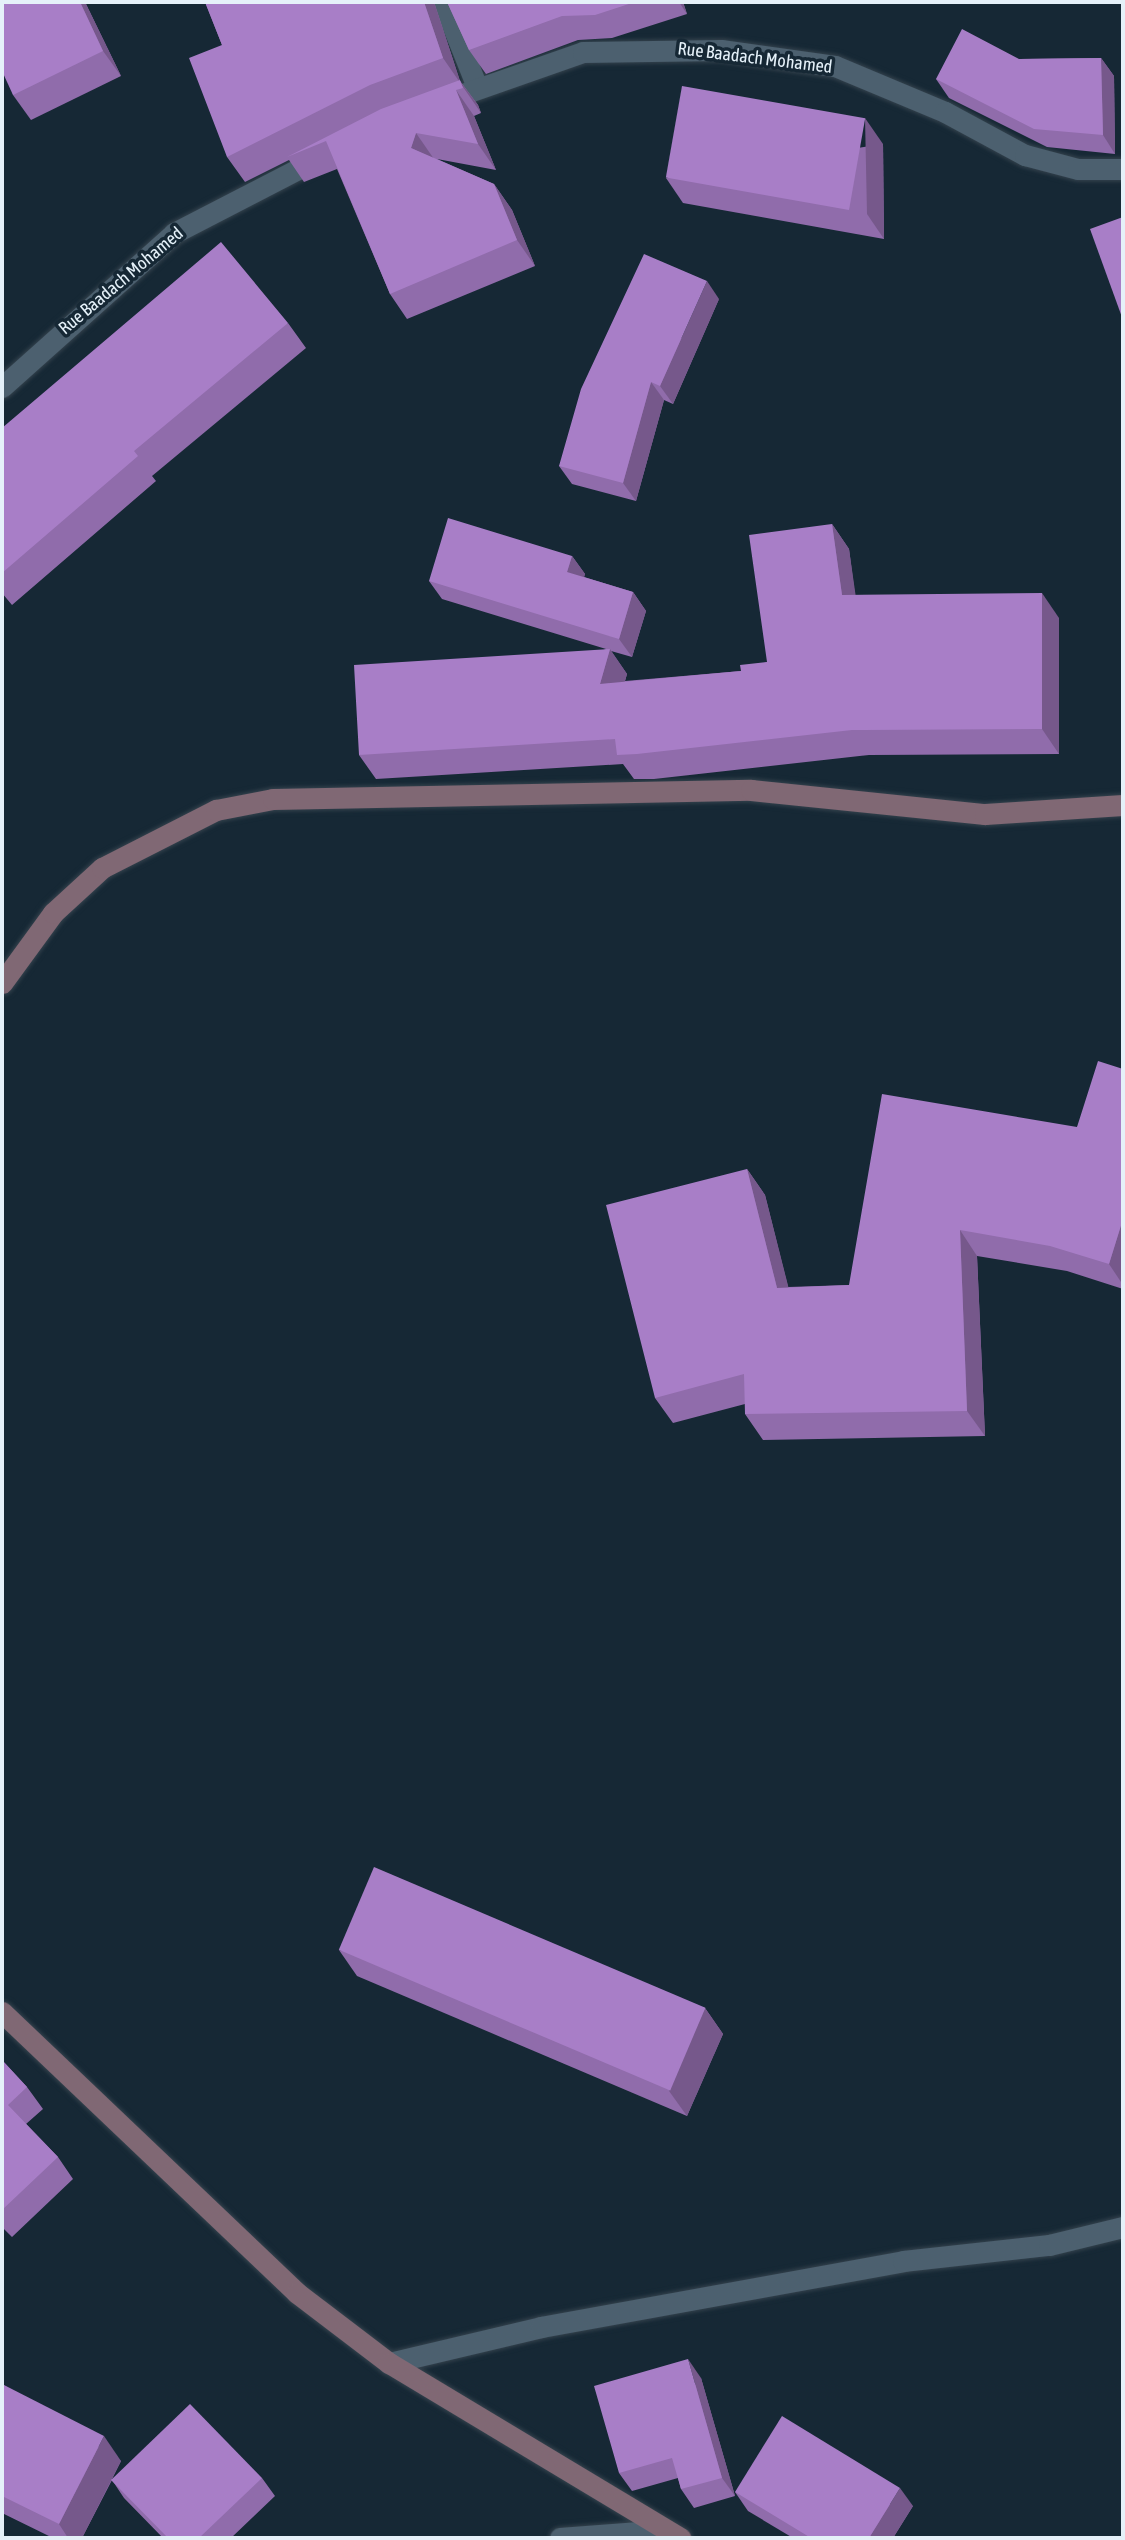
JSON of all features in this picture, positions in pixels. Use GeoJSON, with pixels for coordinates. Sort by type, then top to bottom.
{"type":"FeatureCollection","features":[{"type":"Feature","properties":{"kind":"main road"},"geometry":{"type":"LineString","coordinates":[[2,983],[53,913],[103,868],[163,832],[216,810],[273,799],[751,790],[985,814],[1123,805]]}},
{"type":"Feature","properties":{"kind":"main road"},"geometry":{"type":"LineString","coordinates":[[2,2012],[297,2292],[389,2363],[672,2534]]}},
{"type":"Feature","properties":{"kind":"street"},"geometry":{"type":"LineString","coordinates":[[443,2],[477,87]]}},
{"type":"Feature","properties":{"kind":"street","name":"Rue Baadach Mohamed"},"geometry":{"type":"LineString","coordinates":[[418,112],[477,87],[583,52],[721,50],[835,66],[945,112],[1025,155],[1078,169],[1123,169]]}},
{"type":"Feature","properties":{"kind":"street","name":"Rue Baadach Mohamed"},"geometry":{"type":"LineString","coordinates":[[2,387],[174,233],[344,146]]}},
{"type":"Feature","properties":{"kind":"street"},"geometry":{"type":"LineString","coordinates":[[389,2363],[541,2327],[903,2261],[1049,2245],[1123,2227]]}},
{"type":"Feature","properties":{"kind":"street"},"geometry":{"type":"LineString","coordinates":[[560,2538],[672,2534]]}},
{"type":"Feature","properties":{"kind":"building"},"geometry":{"type":"Polygon","coordinates":[[[2,2],[80,2],[103,51],[13,95],[2,71],[2,2]]]}},
{"type":"Feature","properties":{"kind":"building"},"geometry":{"type":"Polygon","coordinates":[[[205,2],[424,2],[443,58],[370,85],[227,157],[189,58],[222,45],[205,2]]]}},
{"type":"Feature","properties":{"kind":"building"},"geometry":{"type":"Polygon","coordinates":[[[447,2],[635,2],[595,15],[562,16],[469,50],[447,2]]]}},
{"type":"Feature","properties":{"kind":"building"},"geometry":{"type":"Polygon","coordinates":[[[962,29],[1019,59],[1101,58],[1103,135],[1034,129],[936,79],[962,29]]]}},
{"type":"Feature","properties":{"kind":"building"},"geometry":{"type":"Polygon","coordinates":[[[460,80],[463,88],[456,90],[478,144],[416,133],[411,148],[494,184],[517,240],[390,294],[326,141],[287,157],[381,109],[460,80]]]}},
{"type":"Feature","properties":{"kind":"building"},"geometry":{"type":"Polygon","coordinates":[[[682,86],[865,118],[849,210],[666,178],[682,86]]]}},
{"type":"Feature","properties":{"kind":"building"},"geometry":{"type":"Polygon","coordinates":[[[1123,217],[1123,320],[1090,229],[1123,217]]]}},
{"type":"Feature","properties":{"kind":"building"},"geometry":{"type":"Polygon","coordinates":[[[221,242],[288,323],[134,451],[138,456],[2,573],[2,428],[221,242]]]}},
{"type":"Feature","properties":{"kind":"building"},"geometry":{"type":"Polygon","coordinates":[[[644,254],[707,281],[660,386],[651,382],[623,483],[559,466],[581,389],[644,254]]]}},
{"type":"Feature","properties":{"kind":"building"},"geometry":{"type":"Polygon","coordinates":[[[448,518],[572,556],[567,572],[633,592],[619,639],[429,581],[448,518]]]}},
{"type":"Feature","properties":{"kind":"building"},"geometry":{"type":"Polygon","coordinates":[[[832,524],[842,595],[1042,593],[1042,729],[852,730],[617,755],[615,739],[359,755],[354,665],[610,649],[600,684],[741,671],[740,665],[767,662],[749,535],[832,524]]]}},
{"type":"Feature","properties":{"kind":"building"},"geometry":{"type":"Polygon","coordinates":[[[1098,1061],[1123,1069],[1123,1219],[1109,1264],[1050,1246],[960,1230],[967,1411],[745,1414],[744,1374],[655,1398],[606,1205],[747,1169],[777,1288],[849,1285],[882,1094],[1077,1127],[1098,1061]]]}},
{"type":"Feature","properties":{"kind":"building"},"geometry":{"type":"Polygon","coordinates":[[[374,1867],[705,2008],[670,2091],[339,1950],[374,1867]]]}},
{"type":"Feature","properties":{"kind":"building"},"geometry":{"type":"Polygon","coordinates":[[[2,2060],[27,2087],[8,2105],[58,2157],[2,2210],[2,2060]]]}},
{"type":"Feature","properties":{"kind":"building"},"geometry":{"type":"Polygon","coordinates":[[[688,2359],[722,2478],[681,2489],[672,2458],[619,2473],[594,2386],[688,2359]]]}},
{"type":"Feature","properties":{"kind":"building"},"geometry":{"type":"Polygon","coordinates":[[[2,2384],[104,2436],[59,2524],[2,2496],[2,2384]]]}},
{"type":"Feature","properties":{"kind":"building"},"geometry":{"type":"Polygon","coordinates":[[[190,2404],[262,2478],[199,2538],[168,2538],[111,2480],[190,2404]]]}},
{"type":"Feature","properties":{"kind":"building"},"geometry":{"type":"Polygon","coordinates":[[[782,2416],[900,2488],[869,2538],[811,2538],[735,2492],[782,2416]]]}}]}
